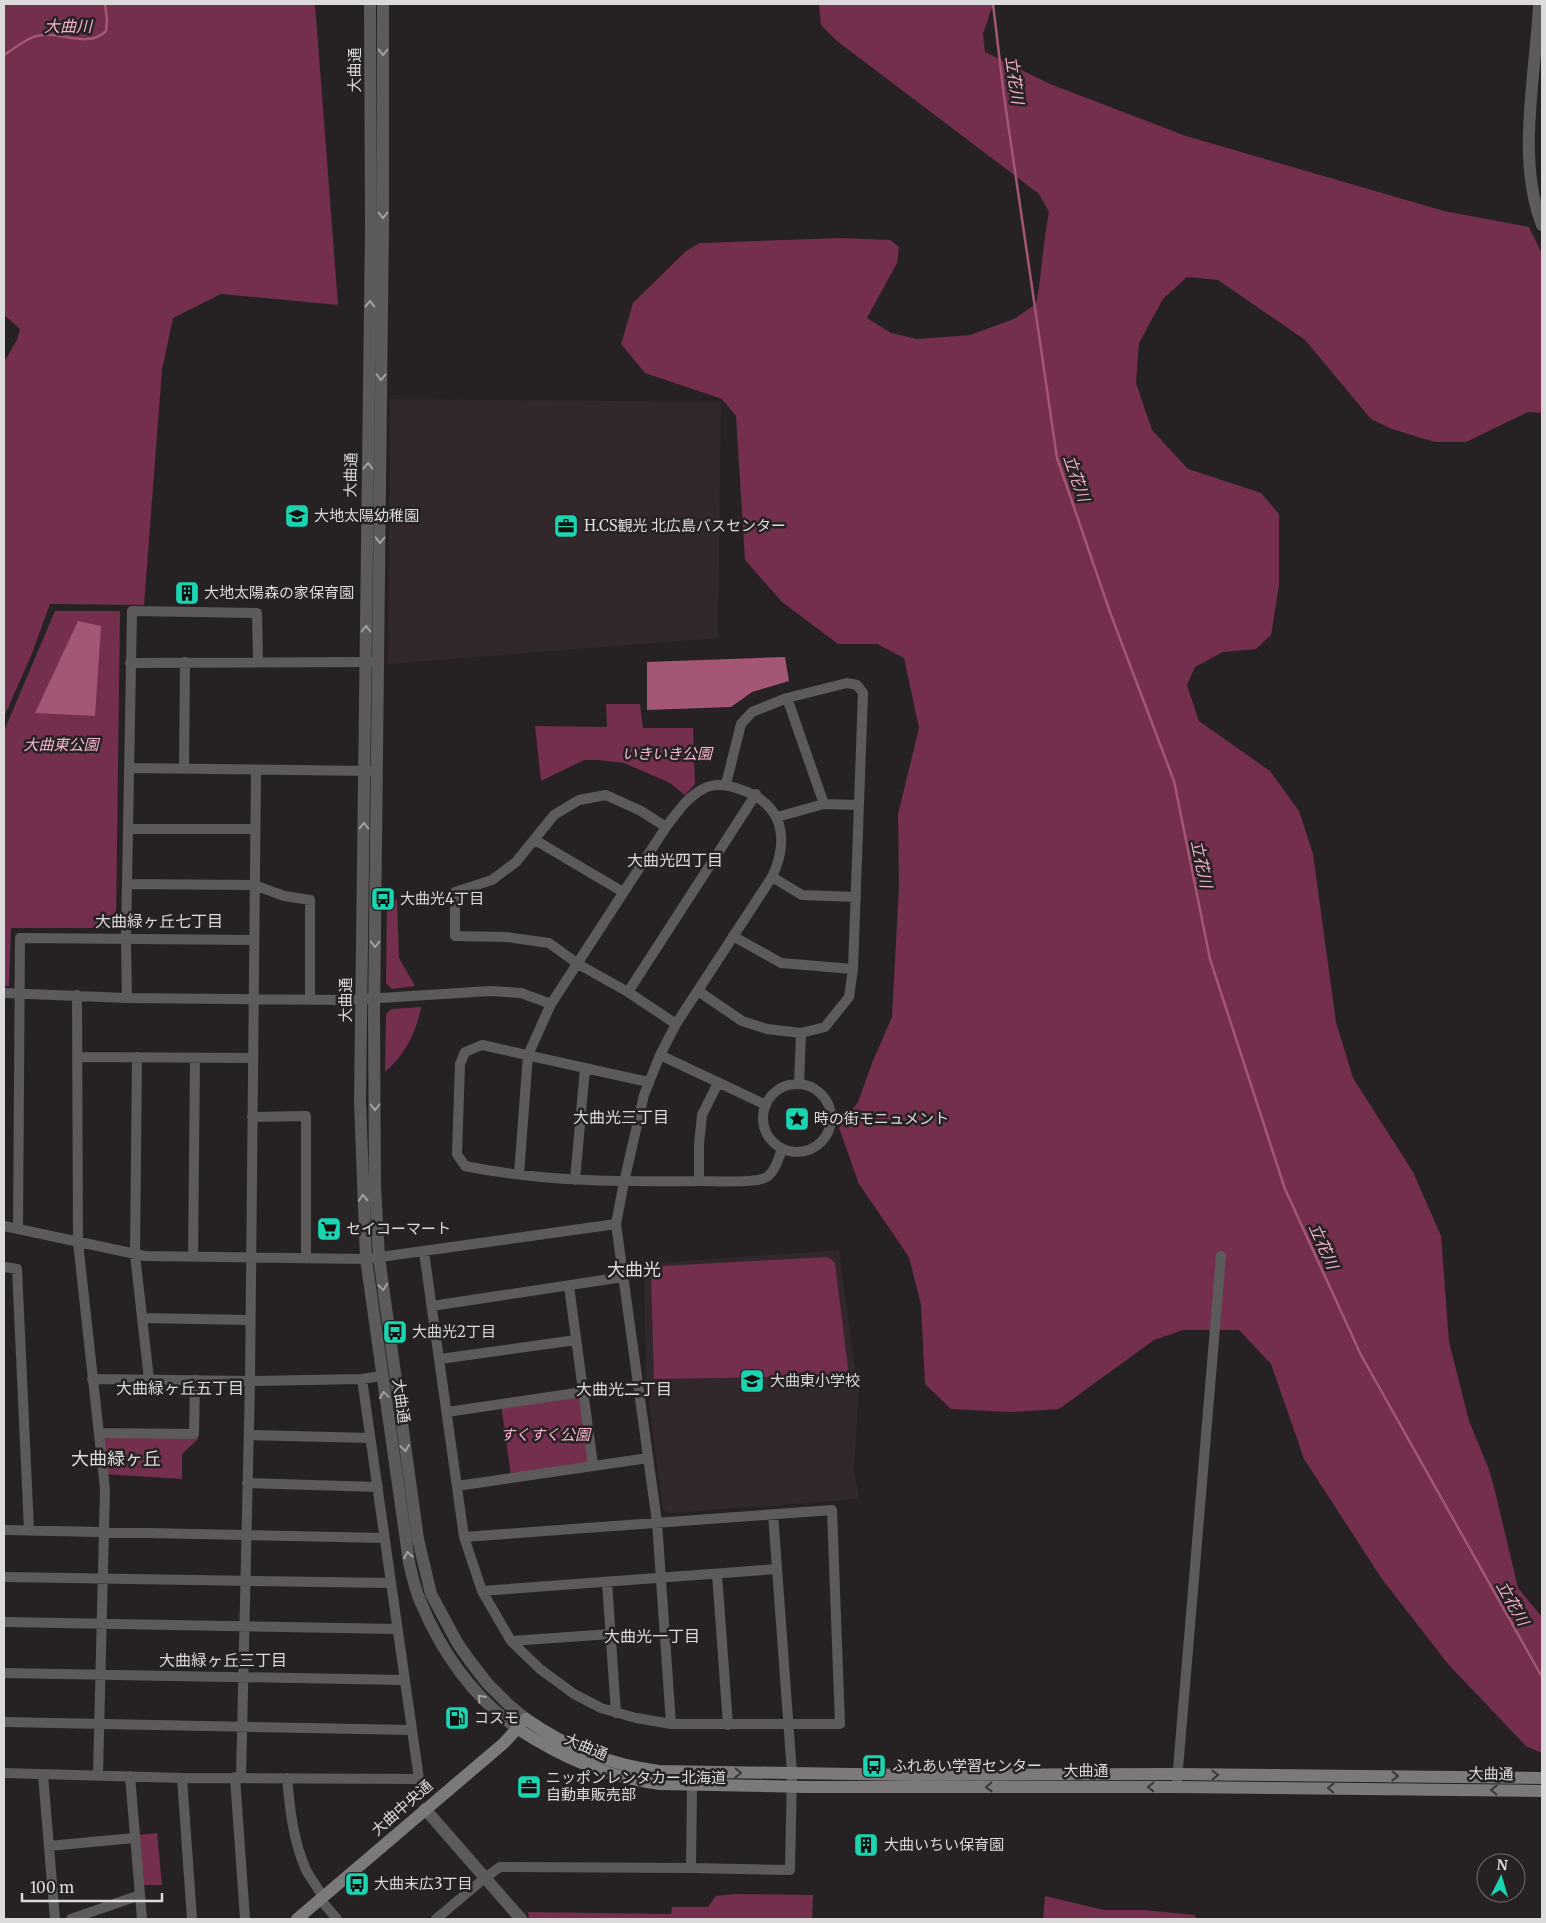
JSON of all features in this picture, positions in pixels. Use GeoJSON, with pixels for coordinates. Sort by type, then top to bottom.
{"type":"FeatureCollection","features":[{"type":"Feature","properties":{"kind":"main road","name":"大曲通"},"geometry":{"type":"LineString","coordinates":[[522,1724],[608,1760],[640,1768],[792,1780]]}},
{"type":"Feature","properties":{"kind":"main road","name":"大曲通"},"geometry":{"type":"LineString","coordinates":[[522,1724],[562,1755],[605,1773],[637,1781],[692,1785],[913,1775],[1177,1780],[1542,1791]]}},
{"type":"Feature","properties":{"kind":"main road","name":"大曲中央通"},"geometry":{"type":"LineString","coordinates":[[297,1919],[522,1724]]}},
{"type":"Feature","properties":{"kind":"main road","name":"大曲通"},"geometry":{"type":"LineString","coordinates":[[1177,1780],[1542,1778]]}},
{"type":"Feature","properties":{"kind":"street","name":"大曲通"},"geometry":{"type":"LineString","coordinates":[[370,4],[372,662],[368,1000],[379,1257],[420,1549],[431,1594],[458,1644],[487,1683],[510,1706],[522,1724]]}},
{"type":"Feature","properties":{"kind":"street","name":"大曲通"},"geometry":{"type":"LineString","coordinates":[[372,662],[383,255],[383,4]]}},
{"type":"Feature","properties":{"kind":"street"},"geometry":{"type":"LineString","coordinates":[[1539,4],[1529,153],[1533,190],[1542,225]]}},
{"type":"Feature","properties":{"kind":"street"},"geometry":{"type":"LineString","coordinates":[[127,998],[126,939],[132,611],[257,613],[258,662]]}},
{"type":"Feature","properties":{"kind":"street"},"geometry":{"type":"LineString","coordinates":[[184,769],[185,662]]}},
{"type":"Feature","properties":{"kind":"street"},"geometry":{"type":"LineString","coordinates":[[130,663],[372,662]]}},
{"type":"Feature","properties":{"kind":"street"},"geometry":{"type":"LineString","coordinates":[[698,991],[742,1021],[767,1028],[801,1033],[825,1027],[849,997],[853,969],[856,897],[863,694],[860,689],[857,685],[847,683],[787,698],[752,712],[741,724],[726,784]]}},
{"type":"Feature","properties":{"kind":"street"},"geometry":{"type":"LineString","coordinates":[[787,698],[824,804]]}},
{"type":"Feature","properties":{"kind":"street"},"geometry":{"type":"LineString","coordinates":[[129,768],[371,771]]}},
{"type":"Feature","properties":{"kind":"street"},"geometry":{"type":"LineString","coordinates":[[245,1919],[238,1778],[242,1726],[250,1381],[256,770]]}},
{"type":"Feature","properties":{"kind":"street"},"geometry":{"type":"LineString","coordinates":[[519,1174],[528,1055],[551,1004],[666,827],[687,799],[704,788],[726,784],[756,794],[764,800],[777,817],[782,848],[772,877],[676,1024],[648,1082],[616,1224],[657,1522],[671,1724]]}},
{"type":"Feature","properties":{"kind":"street"},"geometry":{"type":"LineString","coordinates":[[628,992],[756,794]]}},
{"type":"Feature","properties":{"kind":"street"},"geometry":{"type":"LineString","coordinates":[[666,827],[641,810],[606,795],[580,800],[554,815],[516,862],[492,880],[455,892],[455,936],[506,938],[549,943],[578,964],[628,992],[676,1024]]}},
{"type":"Feature","properties":{"kind":"street"},"geometry":{"type":"LineString","coordinates":[[777,817],[824,804],[859,805]]}},
{"type":"Feature","properties":{"kind":"street"},"geometry":{"type":"LineString","coordinates":[[129,828],[255,829]]}},
{"type":"Feature","properties":{"kind":"street"},"geometry":{"type":"LineString","coordinates":[[535,840],[624,892]]}},
{"type":"Feature","properties":{"kind":"street"},"geometry":{"type":"LineString","coordinates":[[772,877],[802,895],[856,897]]}},
{"type":"Feature","properties":{"kind":"street"},"geometry":{"type":"LineString","coordinates":[[128,884],[254,885],[284,896],[310,900],[310,999]]}},
{"type":"Feature","properties":{"kind":"street"},"geometry":{"type":"LineString","coordinates":[[733,936],[781,963],[853,969]]}},
{"type":"Feature","properties":{"kind":"street"},"geometry":{"type":"LineString","coordinates":[[18,1229],[20,938],[254,940]]}},
{"type":"Feature","properties":{"kind":"street"},"geometry":{"type":"LineString","coordinates":[[4,993],[127,998],[368,1000],[490,991],[521,993],[551,1004]]}},
{"type":"Feature","properties":{"kind":"street"},"geometry":{"type":"LineString","coordinates":[[77,996],[79,1057],[78,1242],[104,1483],[98,1774]]}},
{"type":"Feature","properties":{"kind":"street","name":"大曲通"},"geometry":{"type":"LineString","coordinates":[[368,1000],[360,1101],[366,1258],[408,1562],[420,1602],[443,1648],[454,1665],[488,1706],[522,1724]]}},
{"type":"Feature","properties":{"kind":"street"},"geometry":{"type":"LineString","coordinates":[[799,1084],[801,1033]]}},
{"type":"Feature","properties":{"kind":"street"},"geometry":{"type":"LineString","coordinates":[[648,1082],[482,1045],[465,1052],[460,1064],[457,1154],[465,1166],[519,1174],[575,1180],[624,1182],[699,1181],[762,1179],[773,1172],[782,1149]]}},
{"type":"Feature","properties":{"kind":"street"},"geometry":{"type":"LineString","coordinates":[[660,1055],[766,1105]]}},
{"type":"Feature","properties":{"kind":"street"},"geometry":{"type":"LineString","coordinates":[[79,1057],[252,1058]]}},
{"type":"Feature","properties":{"kind":"street"},"geometry":{"type":"LineString","coordinates":[[138,1057],[135,1255],[149,1379]]}},
{"type":"Feature","properties":{"kind":"street"},"geometry":{"type":"LineString","coordinates":[[193,1257],[195,1058]]}},
{"type":"Feature","properties":{"kind":"street"},"geometry":{"type":"LineString","coordinates":[[575,1180],[585,1068]]}},
{"type":"Feature","properties":{"kind":"street"},"geometry":{"type":"LineString","coordinates":[[699,1181],[699,1144],[702,1115],[718,1083]]}},
{"type":"Feature","properties":{"kind":"street"},"geometry":{"type":"LineString","coordinates":[[799,1084],[815,1089],[827,1100],[831,1110],[832,1122],[823,1142],[804,1152],[792,1152],[782,1149],[767,1135],[763,1115],[771,1096],[779,1089],[799,1084]]}},
{"type":"Feature","properties":{"kind":"street"},"geometry":{"type":"LineString","coordinates":[[252,1117],[306,1116],[306,1259]]}},
{"type":"Feature","properties":{"kind":"street"},"geometry":{"type":"LineString","coordinates":[[4,1226],[135,1255],[306,1259],[366,1258],[424,1252],[616,1224]]}},
{"type":"Feature","properties":{"kind":"street"},"geometry":{"type":"LineString","coordinates":[[424,1252],[464,1537],[482,1591],[512,1641],[540,1669],[574,1694],[601,1708],[616,1713],[671,1724],[840,1724],[832,1510],[464,1537]]}},
{"type":"Feature","properties":{"kind":"street"},"geometry":{"type":"LineString","coordinates":[[1177,1780],[1221,1256]]}},
{"type":"Feature","properties":{"kind":"street"},"geometry":{"type":"LineString","coordinates":[[4,1267],[17,1269],[29,1530]]}},
{"type":"Feature","properties":{"kind":"street"},"geometry":{"type":"LineString","coordinates":[[432,1306],[623,1278]]}},
{"type":"Feature","properties":{"kind":"street"},"geometry":{"type":"LineString","coordinates":[[569,1286],[594,1465]]}},
{"type":"Feature","properties":{"kind":"street"},"geometry":{"type":"LineString","coordinates":[[142,1318],[250,1320]]}},
{"type":"Feature","properties":{"kind":"street"},"geometry":{"type":"LineString","coordinates":[[440,1359],[576,1340]]}},
{"type":"Feature","properties":{"kind":"street"},"geometry":{"type":"LineString","coordinates":[[92,1379],[250,1381],[362,1379],[381,1376]]}},
{"type":"Feature","properties":{"kind":"street"},"geometry":{"type":"LineString","coordinates":[[4,1773],[98,1774],[182,1778],[419,1779],[362,1379]]}},
{"type":"Feature","properties":{"kind":"street"},"geometry":{"type":"LineString","coordinates":[[98,1433],[194,1434],[195,1380]]}},
{"type":"Feature","properties":{"kind":"street"},"geometry":{"type":"LineString","coordinates":[[447,1412],[583,1392]]}},
{"type":"Feature","properties":{"kind":"street"},"geometry":{"type":"LineString","coordinates":[[249,1435],[370,1438]]}},
{"type":"Feature","properties":{"kind":"street"},"geometry":{"type":"LineString","coordinates":[[457,1486],[648,1458]]}},
{"type":"Feature","properties":{"kind":"street"},"geometry":{"type":"LineString","coordinates":[[247,1483],[378,1487]]}},
{"type":"Feature","properties":{"kind":"street"},"geometry":{"type":"LineString","coordinates":[[439,1918],[500,1867],[790,1870],[792,1780],[773,1514]]}},
{"type":"Feature","properties":{"kind":"street"},"geometry":{"type":"LineString","coordinates":[[4,1530],[384,1538]]}},
{"type":"Feature","properties":{"kind":"street"},"geometry":{"type":"LineString","coordinates":[[482,1591],[776,1569]]}},
{"type":"Feature","properties":{"kind":"street"},"geometry":{"type":"LineString","coordinates":[[717,1574],[728,1725]]}},
{"type":"Feature","properties":{"kind":"street"},"geometry":{"type":"LineString","coordinates":[[4,1577],[391,1584]]}},
{"type":"Feature","properties":{"kind":"street"},"geometry":{"type":"LineString","coordinates":[[607,1582],[616,1713]]}},
{"type":"Feature","properties":{"kind":"street"},"geometry":{"type":"LineString","coordinates":[[4,1622],[398,1629]]}},
{"type":"Feature","properties":{"kind":"street"},"geometry":{"type":"LineString","coordinates":[[512,1641],[611,1634]]}},
{"type":"Feature","properties":{"kind":"street"},"geometry":{"type":"LineString","coordinates":[[4,1673],[405,1680]]}},
{"type":"Feature","properties":{"kind":"street"},"geometry":{"type":"LineString","coordinates":[[4,1722],[412,1730]]}},
{"type":"Feature","properties":{"kind":"street"},"geometry":{"type":"LineString","coordinates":[[43,1774],[55,1919]]}},
{"type":"Feature","properties":{"kind":"street"},"geometry":{"type":"LineString","coordinates":[[130,1776],[142,1919]]}},
{"type":"Feature","properties":{"kind":"street"},"geometry":{"type":"LineString","coordinates":[[182,1778],[192,1919]]}},
{"type":"Feature","properties":{"kind":"street"},"geometry":{"type":"LineString","coordinates":[[287,1778],[292,1826],[298,1848],[307,1872],[337,1919]]}},
{"type":"Feature","properties":{"kind":"street"},"geometry":{"type":"LineString","coordinates":[[690,1868],[692,1785]]}},
{"type":"Feature","properties":{"kind":"street"},"geometry":{"type":"LineString","coordinates":[[425,1809],[521,1919]]}},
{"type":"Feature","properties":{"kind":"street"},"geometry":{"type":"LineString","coordinates":[[49,1846],[134,1838]]}},
{"type":"Feature","properties":{"kind":"street"},"geometry":{"type":"LineString","coordinates":[[71,1919],[140,1895]]}},
{"type":"Feature","properties":{"kind":"shaded area"},"geometry":{"type":"Polygon","coordinates":[[[390,399],[721,402],[718,638],[388,664],[390,399]]]}},
{"type":"Feature","properties":{"kind":"shaded area"},"geometry":{"type":"Polygon","coordinates":[[[78,621],[101,626],[95,716],[35,713],[78,621]]]}},
{"type":"Feature","properties":{"kind":"shaded area"},"geometry":{"type":"Polygon","coordinates":[[[785,657],[789,681],[752,692],[731,707],[647,710],[647,662],[785,657]]]}},
{"type":"Feature","properties":{"kind":"shaded area","name":"大曲東小学校"},"geometry":{"type":"Polygon","coordinates":[[[839,1250],[854,1363],[859,1383],[854,1468],[859,1499],[670,1513],[663,1510],[646,1379],[644,1276],[656,1263],[839,1250]]]}},
{"type":"Feature","properties":{"kind":"green space"},"geometry":{"type":"Polygon","coordinates":[[[4,4],[315,4],[338,305],[221,294],[173,318],[162,370],[144,605],[50,604],[31,656],[4,717],[4,362],[17,340],[20,329],[4,315],[4,4]]]}},
{"type":"Feature","properties":{"kind":"green space"},"geometry":{"type":"Polygon","coordinates":[[[819,4],[993,4],[983,34],[985,52],[1050,84],[1186,136],[1444,211],[1529,227],[1542,254],[1542,413],[1528,412],[1466,442],[1435,442],[1392,429],[1371,419],[1305,340],[1218,280],[1187,277],[1163,299],[1139,343],[1136,383],[1152,430],[1188,469],[1261,493],[1279,514],[1279,585],[1271,635],[1256,649],[1223,652],[1195,667],[1187,685],[1199,721],[1270,771],[1299,811],[1313,854],[1336,1022],[1353,1078],[1413,1172],[1441,1236],[1449,1342],[1469,1421],[1494,1487],[1518,1588],[1542,1617],[1542,1753],[1526,1746],[1448,1664],[1382,1579],[1304,1459],[1271,1364],[1239,1330],[1183,1330],[1154,1340],[1059,1409],[1011,1412],[951,1409],[925,1384],[921,1305],[909,1257],[859,1184],[839,1128],[858,1102],[892,1017],[899,886],[898,814],[919,728],[904,658],[877,644],[838,644],[782,602],[745,560],[736,416],[722,399],[645,373],[621,344],[633,303],[686,251],[700,243],[842,238],[890,240],[899,247],[897,263],[867,318],[891,333],[917,339],[970,335],[1014,319],[1036,304],[1049,212],[1039,194],[837,41],[821,25],[819,4]]]}},
{"type":"Feature","properties":{"kind":"green space","name":"大曲東公園"},"geometry":{"type":"Polygon","coordinates":[[[55,611],[120,611],[116,924],[113,928],[11,928],[9,986],[4,986],[4,731],[55,611]]]}},
{"type":"Feature","properties":{"kind":"green space","name":"いきいき公園"},"geometry":{"type":"Polygon","coordinates":[[[606,704],[640,704],[643,728],[693,728],[695,784],[685,795],[670,783],[624,763],[598,760],[584,760],[541,781],[535,726],[607,727],[606,704]]]}},
{"type":"Feature","properties":{"kind":"green space"},"geometry":{"type":"Polygon","coordinates":[[[387,900],[397,900],[399,958],[415,986],[392,989],[386,983],[387,900]]]}},
{"type":"Feature","properties":{"kind":"green space"},"geometry":{"type":"Polygon","coordinates":[[[421,1007],[409,1043],[385,1072],[386,1014],[391,1009],[421,1007]]]}},
{"type":"Feature","properties":{"kind":"green space"},"geometry":{"type":"Polygon","coordinates":[[[828,1257],[835,1263],[849,1376],[654,1379],[651,1276],[661,1266],[828,1257]]]}},
{"type":"Feature","properties":{"kind":"green space","name":"すくすく公園"},"geometry":{"type":"Polygon","coordinates":[[[583,1392],[593,1465],[511,1476],[501,1404],[583,1392]]]}},
{"type":"Feature","properties":{"kind":"green space"},"geometry":{"type":"Polygon","coordinates":[[[99,1433],[199,1438],[182,1454],[182,1479],[104,1474],[99,1433]]]}},
{"type":"Feature","properties":{"kind":"green space"},"geometry":{"type":"Polygon","coordinates":[[[157,1833],[162,1885],[141,1885],[137,1835],[157,1833]]]}},
{"type":"Feature","properties":{"kind":"green space"},"geometry":{"type":"Polygon","coordinates":[[[735,1894],[813,1895],[812,1919],[529,1919],[528,1912],[671,1914],[672,1907],[708,1907],[716,1896],[735,1894]]]}},
{"type":"Feature","properties":{"kind":"green space"},"geometry":{"type":"Polygon","coordinates":[[[1045,1896],[1104,1910],[1144,1910],[1194,1915],[1197,1919],[1043,1919],[1045,1896]]]}},
{"type":"Feature","properties":{"kind":"waterway","name":"大曲川"},"geometry":{"type":"LineString","coordinates":[[4,55],[37,36],[50,35],[76,39],[92,39],[99,36],[106,31],[105,4]]}},
{"type":"Feature","properties":{"kind":"waterway","name":"立花川"},"geometry":{"type":"LineString","coordinates":[[993,4],[1004,96],[1057,458],[1111,615],[1174,781],[1210,959],[1285,1189],[1361,1355],[1542,1677]]}},
{"type":"Feature","properties":{"kind":"place","name":"大地太陽幼稚園"},"geometry":{"type":"Point","coordinates":[297,516]}},
{"type":"Feature","properties":{"kind":"place","name":"H.CS観光 北広島バスセンター"},"geometry":{"type":"Point","coordinates":[566,526]}},
{"type":"Feature","properties":{"kind":"place","name":"大地太陽森の家保育園"},"geometry":{"type":"Point","coordinates":[187,593]}},
{"type":"Feature","properties":{"kind":"place","name":"大曲光4丁目"},"geometry":{"type":"Point","coordinates":[383,899]}},
{"type":"Feature","properties":{"kind":"place","name":"時の街モニュメント"},"geometry":{"type":"Point","coordinates":[797,1119]}},
{"type":"Feature","properties":{"kind":"place","name":"セイコーマート"},"geometry":{"type":"Point","coordinates":[329,1229]}},
{"type":"Feature","properties":{"kind":"place","name":"大曲光2丁目"},"geometry":{"type":"Point","coordinates":[395,1332]}},
{"type":"Feature","properties":{"kind":"place","name":"大曲東小学校"},"geometry":{"type":"Point","coordinates":[752,1381]}},
{"type":"Feature","properties":{"kind":"place","name":"コスモ"},"geometry":{"type":"Point","coordinates":[457,1718]}},
{"type":"Feature","properties":{"kind":"place","name":"ふれあい学習センター"},"geometry":{"type":"Point","coordinates":[874,1766]}},
{"type":"Feature","properties":{"kind":"place","name":"ニッポンレンタカー北海道 自動車販売部"},"geometry":{"type":"Point","coordinates":[529,1787]}},
{"type":"Feature","properties":{"kind":"place","name":"大曲いちい保育園"},"geometry":{"type":"Point","coordinates":[866,1845]}},
{"type":"Feature","properties":{"kind":"place","name":"大曲末広3丁目"},"geometry":{"type":"Point","coordinates":[357,1884]}},
{"type":"Feature","properties":{"kind":"district","name":"大曲光四丁目"},"geometry":{"type":"Point","coordinates":[675,860]}},
{"type":"Feature","properties":{"kind":"district","name":"大曲緑ヶ丘七丁目"},"geometry":{"type":"Point","coordinates":[159,921]}},
{"type":"Feature","properties":{"kind":"district","name":"大曲光三丁目"},"geometry":{"type":"Point","coordinates":[621,1117]}},
{"type":"Feature","properties":{"kind":"district","name":"大曲光"},"geometry":{"type":"Point","coordinates":[634,1270]}},
{"type":"Feature","properties":{"kind":"district","name":"大曲緑ヶ丘五丁目"},"geometry":{"type":"Point","coordinates":[180,1388]}},
{"type":"Feature","properties":{"kind":"district","name":"大曲光二丁目"},"geometry":{"type":"Point","coordinates":[624,1389]}},
{"type":"Feature","properties":{"kind":"district","name":"大曲緑ヶ丘"},"geometry":{"type":"Point","coordinates":[116,1459]}},
{"type":"Feature","properties":{"kind":"district","name":"大曲光一丁目"},"geometry":{"type":"Point","coordinates":[652,1636]}},
{"type":"Feature","properties":{"kind":"district","name":"大曲緑ヶ丘三丁目"},"geometry":{"type":"Point","coordinates":[223,1660]}}]}
